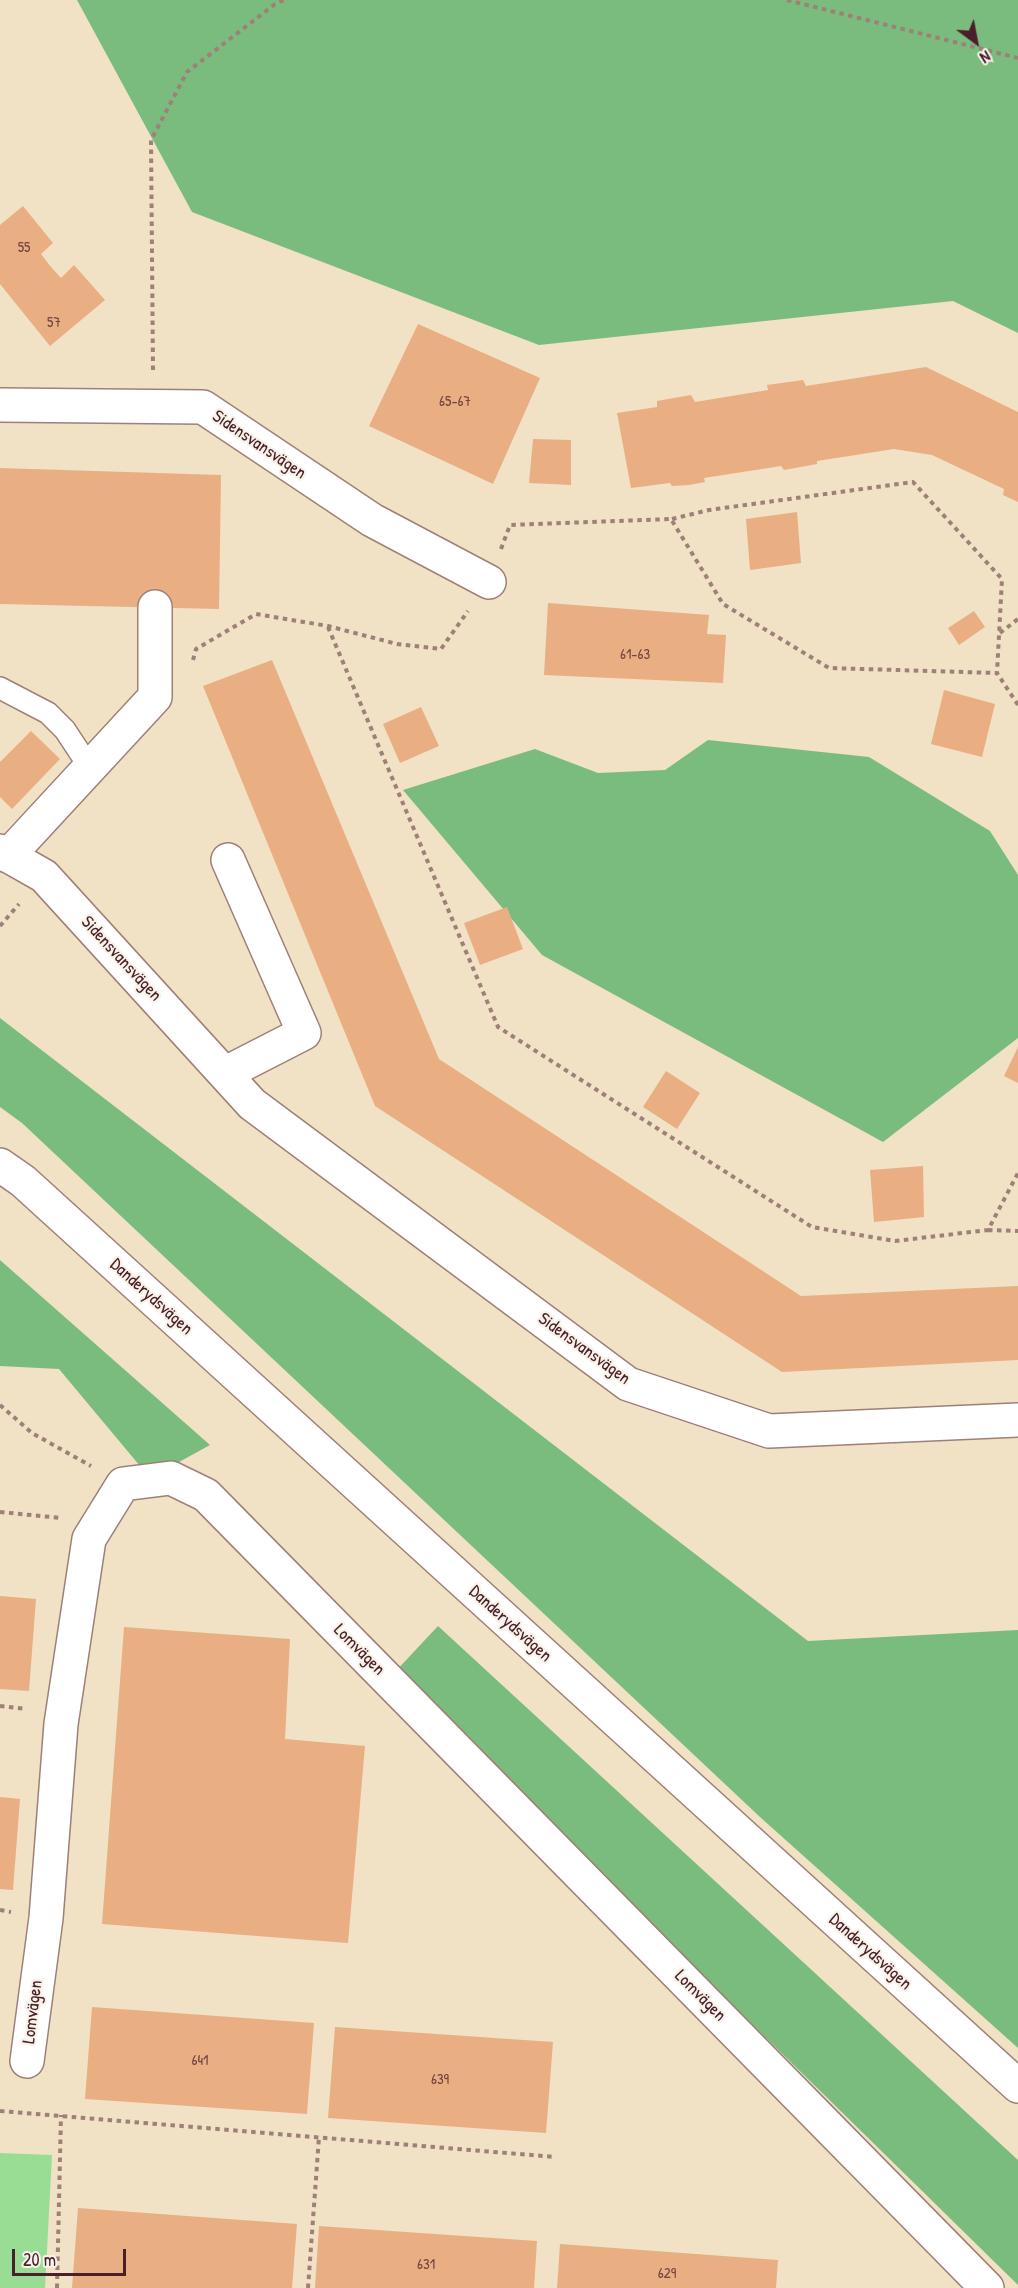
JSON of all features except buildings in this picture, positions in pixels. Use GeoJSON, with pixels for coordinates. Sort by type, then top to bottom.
{"type":"FeatureCollection","features":[{"type":"Feature","properties":{"kind":"street","name":"Sidensvansvägen"},"geometry":{"type":"LineString","coordinates":[[1,403],[203,407],[372,520],[489,582]]}},
{"type":"Feature","properties":{"kind":"street","name":"Sidensvansvägen"},"geometry":{"type":"LineString","coordinates":[[155,608],[155,697],[90,768],[4,854],[44,876],[252,1104],[628,1384],[769,1431],[1018,1420]]}},
{"type":"Feature","properties":{"kind":"street"},"geometry":{"type":"LineString","coordinates":[[226,1073],[304,1033],[228,860]]}},
{"type":"Feature","properties":{"kind":"street","name":"Danderydsvägen"},"geometry":{"type":"LineString","coordinates":[[0,1166],[23,1181],[1018,2086]]}},
{"type":"Feature","properties":{"kind":"street","name":"Lomvägen"},"geometry":{"type":"LineString","coordinates":[[27,2061],[46,1918],[61,1724],[89,1539],[123,1484],[171,1478],[206,1495],[987,2288]]}},
{"type":"Feature","properties":{"kind":"lane"},"geometry":{"type":"LineString","coordinates":[[0,688],[48,713],[65,730],[90,768]]}},
{"type":"Feature","properties":{"kind":"path"},"geometry":{"type":"LineString","coordinates":[[154,406],[151,140],[187,72],[275,4],[284,0]]}},
{"type":"Feature","properties":{"kind":"path"},"geometry":{"type":"LineString","coordinates":[[787,0],[1018,58]]}},
{"type":"Feature","properties":{"kind":"path"},"geometry":{"type":"LineString","coordinates":[[1018,705],[997,673],[1002,579],[913,482],[709,510],[671,519],[510,525],[489,582],[441,649],[397,644],[328,626],[498,1027],[812,1227],[895,1241],[988,1230],[1018,1231]]}},
{"type":"Feature","properties":{"kind":"path"},"geometry":{"type":"LineString","coordinates":[[671,519],[723,604],[829,668],[997,673]]}},
{"type":"Feature","properties":{"kind":"path"},"geometry":{"type":"LineString","coordinates":[[999,634],[1018,620]]}},
{"type":"Feature","properties":{"kind":"path"},"geometry":{"type":"LineString","coordinates":[[988,1230],[1018,1173]]}},
{"type":"Feature","properties":{"kind":"path"},"geometry":{"type":"LineString","coordinates":[[0,1405],[32,1433],[123,1484]]}},
{"type":"Feature","properties":{"kind":"path"},"geometry":{"type":"LineString","coordinates":[[0,1512],[59,1516],[89,1539]]}},
{"type":"Feature","properties":{"kind":"path"},"geometry":{"type":"LineString","coordinates":[[0,2111],[555,2157]]}},
{"type":"Feature","properties":{"kind":"path"},"geometry":{"type":"LineString","coordinates":[[57,2288],[61,2115]]}},
{"type":"Feature","properties":{"kind":"path"},"geometry":{"type":"LineString","coordinates":[[308,2288],[319,2137]]}},
{"type":"Feature","properties":{"kind":"green space"},"geometry":{"type":"Polygon","coordinates":[[[77,0],[1018,0],[1018,333],[953,301],[539,345],[192,212],[77,0]]]}},
{"type":"Feature","properties":{"kind":"green space"},"geometry":{"type":"Polygon","coordinates":[[[708,740],[869,757],[990,831],[1018,875],[1018,1038],[883,1142],[542,955],[403,790],[535,749],[598,773],[665,770],[708,740]]]}},
{"type":"Feature","properties":{"kind":"green space"},"geometry":{"type":"Polygon","coordinates":[[[0,1018],[808,1641],[1018,1630],[1018,2048],[760,1817],[22,1123],[0,1107],[0,1018]]]}},
{"type":"Feature","properties":{"kind":"green space"},"geometry":{"type":"Polygon","coordinates":[[[0,1260],[210,1445],[150,1478],[59,1369],[0,1366],[0,1260]]]}},
{"type":"Feature","properties":{"kind":"green space"},"geometry":{"type":"Polygon","coordinates":[[[438,1626],[1018,2160],[1018,2285],[394,1673],[438,1626]]]}},
{"type":"Feature","properties":{"kind":"green space"},"geometry":{"type":"Polygon","coordinates":[[[0,2153],[52,2155],[45,2288],[0,2288],[0,2153]]]}}]}
